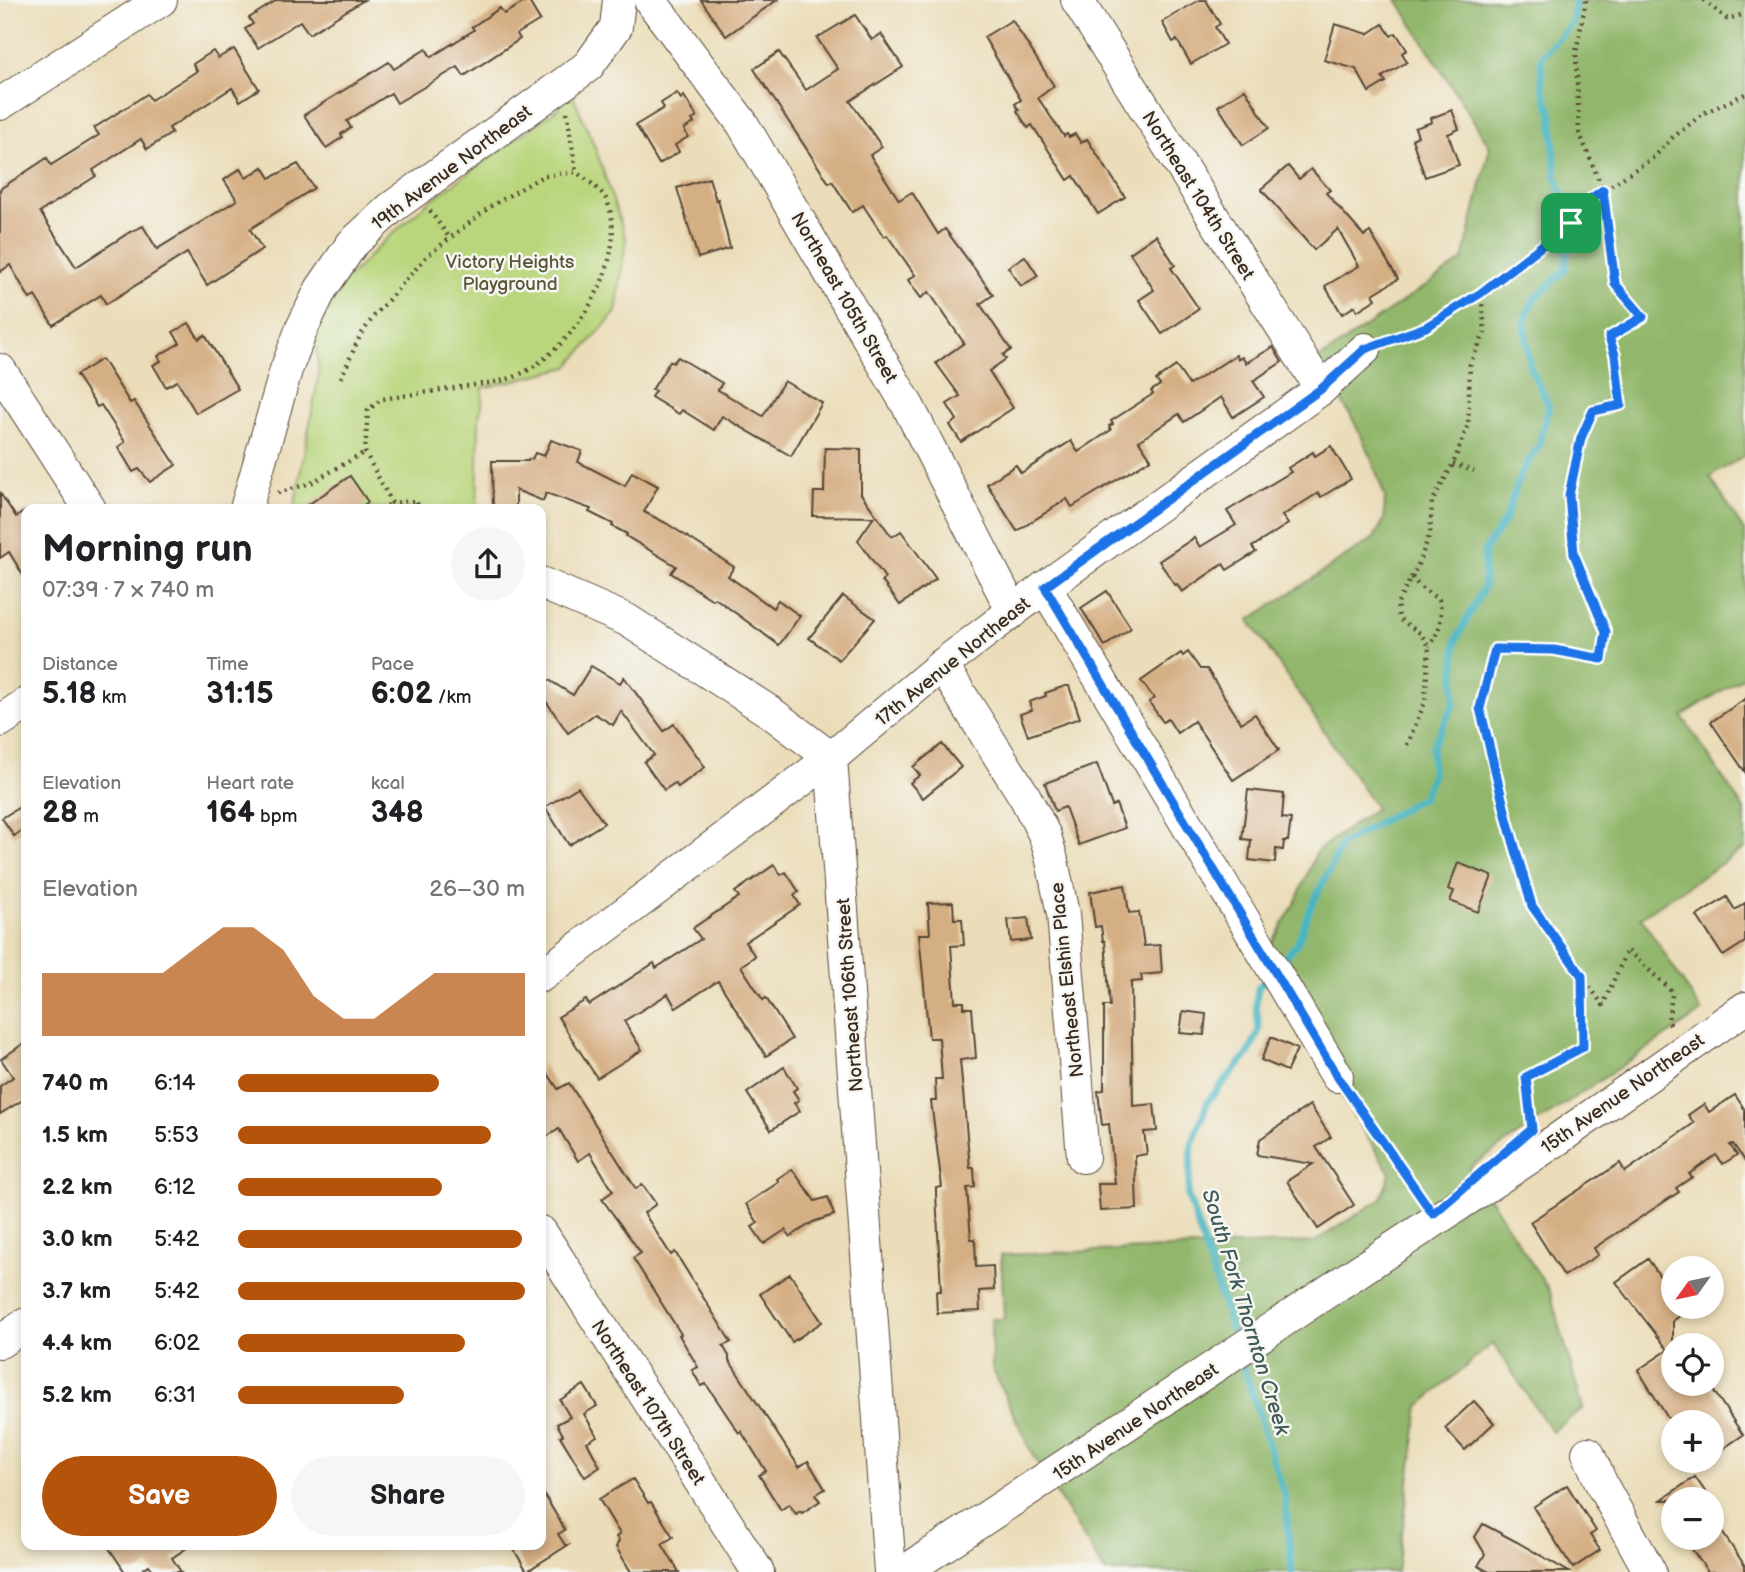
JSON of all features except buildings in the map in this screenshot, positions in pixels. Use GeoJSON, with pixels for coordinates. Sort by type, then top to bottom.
{"type":"FeatureCollection","features":[{"type":"Feature","properties":{"kind":"street"},"geometry":{"type":"LineString","coordinates":[[0,104],[161,0]]}},
{"type":"Feature","properties":{"kind":"street","name":"19th Avenue Northeast"},"geometry":{"type":"LineString","coordinates":[[246,504],[286,370],[302,328],[321,289],[352,244],[391,208],[588,66],[616,27],[619,0]]}},
{"type":"Feature","properties":{"kind":"street","name":"Northeast 105th Street"},"geometry":{"type":"LineString","coordinates":[[650,0],[742,123],[908,406],[1013,612]]}},
{"type":"Feature","properties":{"kind":"street","name":"Northeast 104th Street"},"geometry":{"type":"LineString","coordinates":[[1077,0],[1321,389]]}},
{"type":"Feature","properties":{"kind":"street","name":"17th Avenue Northeast"},"geometry":{"type":"LineString","coordinates":[[546,972],[831,758],[942,666],[1045,587],[1321,389],[1365,349]]}},
{"type":"Feature","properties":{"kind":"street"},"geometry":{"type":"LineString","coordinates":[[0,370],[87,504]]}},
{"type":"Feature","properties":{"kind":"street"},"geometry":{"type":"LineString","coordinates":[[546,585],[627,620],[770,712],[831,758]]}},
{"type":"Feature","properties":{"kind":"street"},"geometry":{"type":"LineString","coordinates":[[1045,587],[1337,1076]]}},
{"type":"Feature","properties":{"kind":"street","name":"Northeast Elshin Place"},"geometry":{"type":"LineString","coordinates":[[942,666],[1026,797],[1045,836],[1051,856],[1063,914],[1083,1157]]}},
{"type":"Feature","properties":{"kind":"street"},"geometry":{"type":"LineString","coordinates":[[0,721],[21,708]]}},
{"type":"Feature","properties":{"kind":"street","name":"Northeast 106th Street"},"geometry":{"type":"LineString","coordinates":[[831,758],[890,1572]]}},
{"type":"Feature","properties":{"kind":"street","name":"15th Avenue Northeast"},"geometry":{"type":"LineString","coordinates":[[904,1572],[1055,1475],[1541,1137],[1686,1049],[1740,1021]]}},
{"type":"Feature","properties":{"kind":"street","name":"Northeast 107th Street"},"geometry":{"type":"LineString","coordinates":[[546,1240],[758,1572]]}},
{"type":"Feature","properties":{"kind":"street"},"geometry":{"type":"LineString","coordinates":[[0,1342],[21,1327]]}},
{"type":"Feature","properties":{"kind":"street"},"geometry":{"type":"LineString","coordinates":[[1588,1453],[1603,1487],[1650,1572]]}},
{"type":"Feature","properties":{"kind":"path"},"geometry":{"type":"LineString","coordinates":[[1586,0],[1576,52],[1578,132],[1603,190],[1615,284],[1643,317],[1609,337],[1615,355],[1621,405],[1593,411],[1581,438],[1569,495],[1574,554],[1606,632],[1602,659],[1554,650],[1495,649],[1480,708],[1508,823],[1532,906],[1604,1005],[1627,950],[1648,972],[1670,989],[1672,995],[1668,1021],[1686,1049]]}},
{"type":"Feature","properties":{"kind":"path"},"geometry":{"type":"LineString","coordinates":[[1704,0],[1727,19],[1745,13]]}},
{"type":"Feature","properties":{"kind":"path"},"geometry":{"type":"LineString","coordinates":[[417,504],[417,501],[392,503],[365,452],[368,411],[382,399],[514,377],[542,360],[577,324],[596,297],[612,247],[613,225],[607,198],[576,172],[563,83]]}},
{"type":"Feature","properties":{"kind":"path"},"geometry":{"type":"LineString","coordinates":[[1365,349],[1426,327],[1481,293],[1571,223],[1585,203],[1654,157],[1672,138],[1704,113],[1745,94]]}},
{"type":"Feature","properties":{"kind":"path"},"geometry":{"type":"LineString","coordinates":[[341,378],[360,337],[374,316],[419,264],[449,237],[491,206],[543,176],[576,172]]}},
{"type":"Feature","properties":{"kind":"path"},"geometry":{"type":"LineString","coordinates":[[437,220],[449,237]]}},
{"type":"Feature","properties":{"kind":"path"},"geometry":{"type":"LineString","coordinates":[[1429,646],[1420,633],[1399,619],[1397,604],[1430,534],[1432,502],[1454,464],[1468,425],[1470,364],[1485,332],[1481,293]]}},
{"type":"Feature","properties":{"kind":"path"},"geometry":{"type":"LineString","coordinates":[[249,504],[311,483],[365,452]]}},
{"type":"Feature","properties":{"kind":"path"},"geometry":{"type":"LineString","coordinates":[[1454,464],[1474,471]]}},
{"type":"Feature","properties":{"kind":"path"},"geometry":{"type":"LineString","coordinates":[[1407,745],[1425,702],[1429,646],[1436,638],[1442,612],[1439,600],[1419,586],[1412,577]]}},
{"type":"Feature","properties":{"kind":"path"},"geometry":{"type":"LineString","coordinates":[[1541,1137],[1526,1077],[1583,1047],[1582,976]]}},
{"type":"Feature","properties":{"kind":"path"},"geometry":{"type":"LineString","coordinates":[[1337,1076],[1425,1202]]}},
{"type":"Feature","properties":{"kind":"green space"},"geometry":{"type":"Polygon","coordinates":[[[1397,0],[1745,0],[1745,455],[1710,477],[1745,532],[1745,676],[1682,716],[1745,811],[1745,848],[1641,917],[1702,1012],[1470,1167],[1550,1292],[1583,1408],[1552,1432],[1493,1343],[1419,1406],[1397,1572],[1105,1572],[1032,1454],[992,1368],[991,1319],[1004,1319],[1001,1255],[1314,1242],[1381,1199],[1390,1173],[1342,1097],[1355,1088],[1268,950],[1296,901],[1317,851],[1376,808],[1249,620],[1374,538],[1384,520],[1385,497],[1369,452],[1351,416],[1316,361],[1463,260],[1490,147],[1397,0]]]}},
{"type":"Feature","properties":{"kind":"green space","name":"Victory Heights Playground"},"geometry":{"type":"Polygon","coordinates":[[[571,91],[595,147],[626,239],[616,312],[568,367],[483,388],[479,415],[477,504],[295,504],[319,374],[315,333],[343,283],[427,203],[557,109],[571,91]]]}},
{"type":"Feature","properties":{"kind":"waterway","name":"South Fork Thornton Creek"},"geometry":{"type":"LineString","coordinates":[[1279,964],[1297,944],[1310,909],[1342,844],[1423,797],[1432,775],[1432,747],[1454,704],[1456,640],[1484,587],[1484,551],[1505,520],[1521,474],[1539,445],[1549,406],[1530,367],[1524,321],[1534,299],[1565,270],[1571,223],[1556,176],[1552,115],[1542,85],[1541,57],[1573,22],[1575,0]]}},
{"type":"Feature","properties":{"kind":"waterway","name":"South Fork Thornton Creek"},"geometry":{"type":"LineString","coordinates":[[1235,1341],[1188,1196],[1192,1145],[1208,1101],[1249,1053],[1259,1030],[1256,1003],[1258,988],[1269,976]]}},
{"type":"Feature","properties":{"kind":"waterway","name":"South Fork Thornton Creek"},"geometry":{"type":"LineString","coordinates":[[1241,1359],[1285,1497],[1292,1572]]}},
{"type":"Feature","properties":{"kind":"route"},"geometry":{"type":"LineString","coordinates":[[1603,190],[1615,284],[1643,317],[1609,337],[1615,355],[1621,405],[1593,411],[1581,438],[1569,495],[1574,554],[1606,632],[1602,659],[1554,650],[1495,649],[1480,708],[1508,823],[1532,906],[1582,976],[1583,1047],[1526,1077],[1532,1129],[1433,1214],[1337,1076],[1045,587],[1321,389],[1365,349],[1426,327],[1481,293],[1571,223],[1585,203],[1603,190]]}}]}
